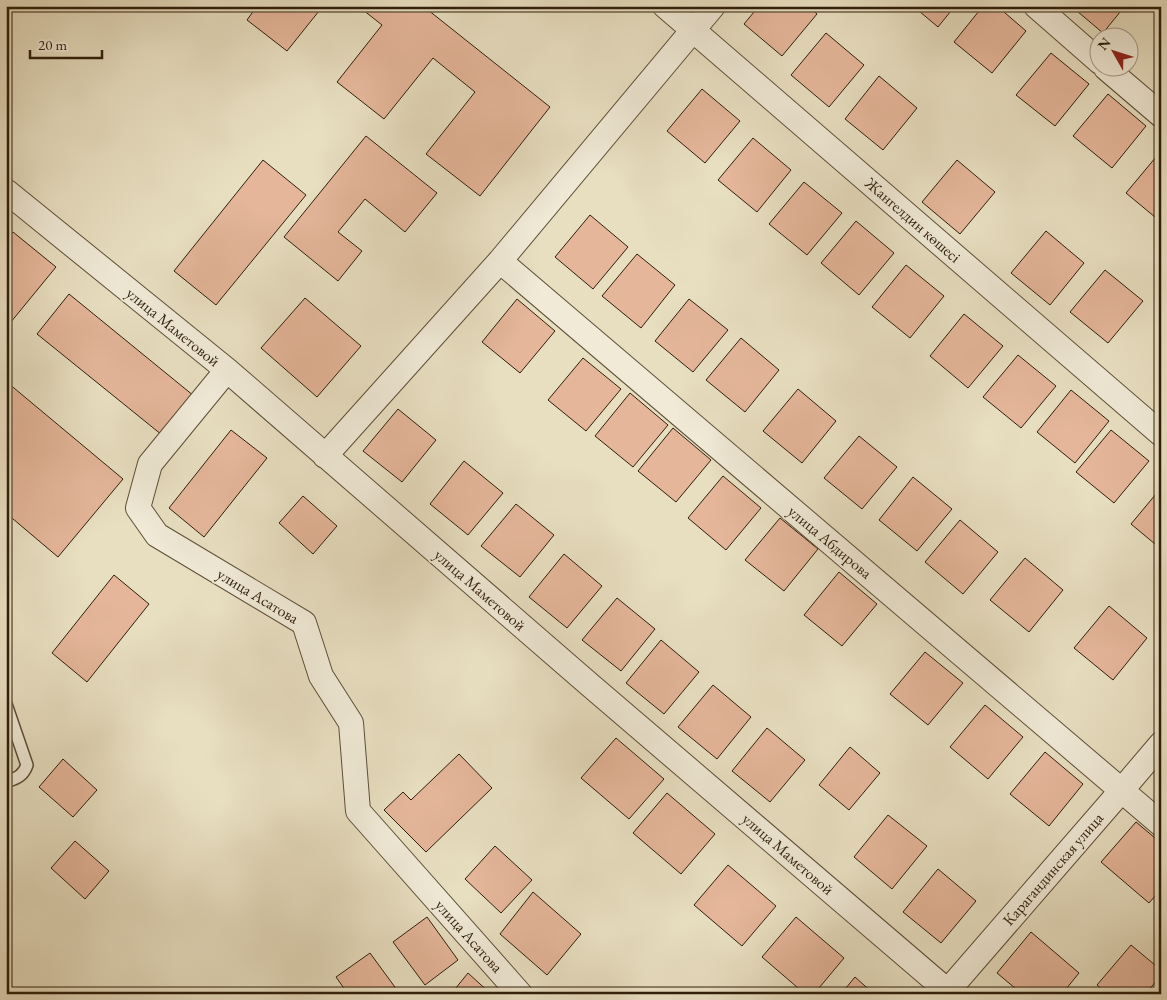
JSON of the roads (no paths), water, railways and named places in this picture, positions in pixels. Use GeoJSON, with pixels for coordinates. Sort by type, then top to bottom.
{"type":"FeatureCollection","features":[{"type":"Feature","properties":{"kind":"street","name":"Жангелдин көшесі"},"geometry":{"type":"LineString","coordinates":[[665,6],[1161,434]]}},
{"type":"Feature","properties":{"kind":"street"},"geometry":{"type":"LineString","coordinates":[[325,456],[500,261],[713,6]]}},
{"type":"Feature","properties":{"kind":"street"},"geometry":{"type":"LineString","coordinates":[[1036,6],[1090,53]]}},
{"type":"Feature","properties":{"kind":"street"},"geometry":{"type":"LineString","coordinates":[[1118,78],[1161,115]]}},
{"type":"Feature","properties":{"kind":"street","name":"улица Маметовой"},"geometry":{"type":"LineString","coordinates":[[8,197],[226,370],[948,993]]}},
{"type":"Feature","properties":{"kind":"street","name":"улица Абдирова"},"geometry":{"type":"LineString","coordinates":[[500,261],[1161,824]]}},
{"type":"Feature","properties":{"kind":"street","name":"улица Асатова"},"geometry":{"type":"LineString","coordinates":[[226,370],[150,464],[138,508],[157,535],[304,623],[321,676],[352,722],[358,811],[520,994]]}},
{"type":"Feature","properties":{"kind":"street","name":"Карагандинская улица"},"geometry":{"type":"LineString","coordinates":[[948,993],[1161,744]]}},
{"type":"Feature","properties":{"kind":"lane"},"geometry":{"type":"LineString","coordinates":[[6,704],[27,764],[24,772],[6,782]]}}]}
